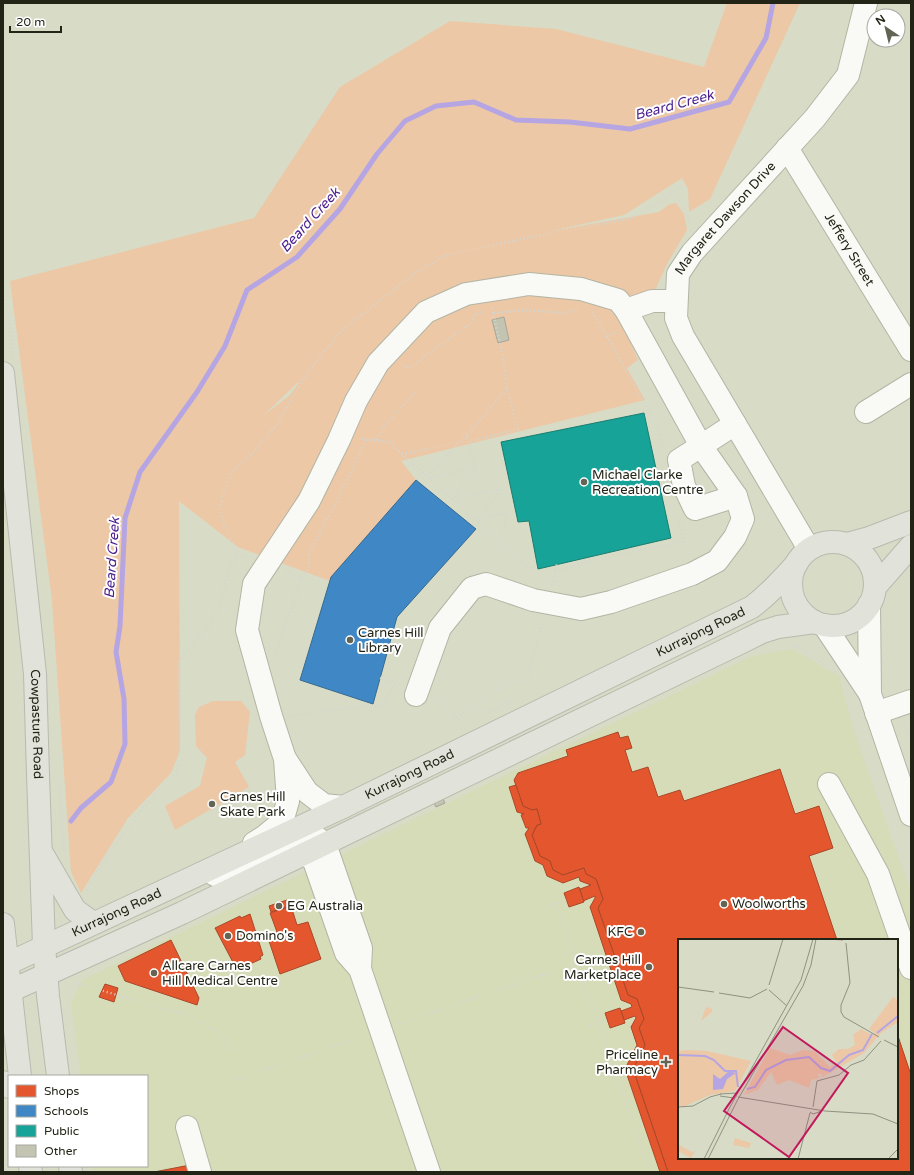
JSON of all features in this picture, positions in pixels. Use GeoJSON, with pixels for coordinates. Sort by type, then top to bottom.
{"type":"FeatureCollection","features":[{"type":"Feature","properties":{"kind":"main road","name":"Cowpasture Road"},"geometry":{"type":"LineString","coordinates":[[3,373],[35,674],[44,946],[48,996],[58,1075]]}},
{"type":"Feature","properties":{"kind":"main road"},"geometry":{"type":"LineString","coordinates":[[847,544],[869,538],[911,522]]}},
{"type":"Feature","properties":{"kind":"main road"},"geometry":{"type":"LineString","coordinates":[[872,596],[874,576],[871,566],[865,556],[857,549],[847,544],[831,542],[820,544],[803,556],[792,573],[791,585],[793,597],[798,607],[806,616],[820,623],[837,625],[850,622],[861,615],[872,596],[911,546]]}},
{"type":"Feature","properties":{"kind":"main road","name":"Kurrajong Road"},"geometry":{"type":"LineString","coordinates":[[5,964],[343,807],[752,607],[779,584],[803,556]]}},
{"type":"Feature","properties":{"kind":"main road","name":"Kurrajong Road"},"geometry":{"type":"LineString","coordinates":[[7,993],[182,913],[757,635],[778,627],[820,623]]}},
{"type":"Feature","properties":{"kind":"main road"},"geometry":{"type":"LineString","coordinates":[[40,850],[75,910],[93,924]]}},
{"type":"Feature","properties":{"kind":"main road"},"geometry":{"type":"LineString","coordinates":[[3,924],[7,993],[14,1013],[20,1075]]}},
{"type":"Feature","properties":{"kind":"street","name":"Margaret Dawson Drive"},"geometry":{"type":"LineString","coordinates":[[803,556],[735,424],[683,336],[676,318],[678,274],[692,253],[815,118],[848,75],[866,3]]}},
{"type":"Feature","properties":{"kind":"street","name":"Jeffery Street"},"geometry":{"type":"LineString","coordinates":[[787,148],[911,350]]}},
{"type":"Feature","properties":{"kind":"street"},"geometry":{"type":"LineString","coordinates":[[227,861],[265,836],[282,822],[288,801],[285,759],[271,716],[247,630],[254,584],[309,501],[356,400],[378,363],[426,312],[466,294],[491,299],[529,284],[581,289],[618,300],[701,446],[736,496],[743,519],[735,537],[717,561],[692,574],[611,602],[581,609],[550,594],[534,600],[486,584],[472,588],[440,628],[416,695]]}},
{"type":"Feature","properties":{"kind":"street"},"geometry":{"type":"LineString","coordinates":[[629,317],[652,301],[676,301]]}},
{"type":"Feature","properties":{"kind":"street"},"geometry":{"type":"LineString","coordinates":[[866,412],[911,384]]}},
{"type":"Feature","properties":{"kind":"street"},"geometry":{"type":"LineString","coordinates":[[735,424],[679,460],[684,486],[695,509],[736,496]]}},
{"type":"Feature","properties":{"kind":"street"},"geometry":{"type":"LineString","coordinates":[[872,596],[873,704]]}},
{"type":"Feature","properties":{"kind":"street"},"geometry":{"type":"LineString","coordinates":[[820,623],[873,704],[911,815]]}},
{"type":"Feature","properties":{"kind":"street"},"geometry":{"type":"LineString","coordinates":[[873,704],[911,701]]}},
{"type":"Feature","properties":{"kind":"street"},"geometry":{"type":"LineString","coordinates":[[285,759],[307,792],[324,805],[343,807]]}},
{"type":"Feature","properties":{"kind":"street"},"geometry":{"type":"LineString","coordinates":[[829,784],[878,874],[911,968]]}},
{"type":"Feature","properties":{"kind":"street"},"geometry":{"type":"LineString","coordinates":[[158,894],[250,864],[288,844],[305,838],[316,837],[325,844],[361,948],[360,968],[429,1172]]}},
{"type":"Feature","properties":{"kind":"street"},"geometry":{"type":"LineString","coordinates":[[305,853],[314,861],[346,953],[360,968]]}},
{"type":"Feature","properties":{"kind":"street"},"geometry":{"type":"LineString","coordinates":[[187,1128],[200,1172]]}},
{"type":"Feature","properties":{"kind":"path"},"geometry":{"type":"LineString","coordinates":[[469,442],[518,429],[507,388],[504,362],[491,299]]}},
{"type":"Feature","properties":{"kind":"path"},"geometry":{"type":"LineString","coordinates":[[403,359],[402,362],[404,366],[410,368],[473,322],[474,315],[491,299]]}},
{"type":"Feature","properties":{"kind":"path"},"geometry":{"type":"LineString","coordinates":[[589,307],[607,336],[655,423],[665,455]]}},
{"type":"Feature","properties":{"kind":"path"},"geometry":{"type":"LineString","coordinates":[[494,313],[524,310],[564,313],[582,308]]}},
{"type":"Feature","properties":{"kind":"path"},"geometry":{"type":"LineString","coordinates":[[468,311],[474,315]]}},
{"type":"Feature","properties":{"kind":"path"},"geometry":{"type":"LineString","coordinates":[[607,336],[629,317]]}},
{"type":"Feature","properties":{"kind":"path"},"geometry":{"type":"LineString","coordinates":[[428,477],[507,388]]}},
{"type":"Feature","properties":{"kind":"path"},"geometry":{"type":"LineString","coordinates":[[377,440],[382,428],[417,392]]}},
{"type":"Feature","properties":{"kind":"path"},"geometry":{"type":"LineString","coordinates":[[342,432],[366,440],[389,442],[528,567],[550,594]]}},
{"type":"Feature","properties":{"kind":"path"},"geometry":{"type":"LineString","coordinates":[[453,499],[456,493],[476,472],[476,467],[466,435]]}},
{"type":"Feature","properties":{"kind":"path"},"geometry":{"type":"LineString","coordinates":[[274,660],[302,577],[309,567],[309,553],[336,503],[366,440]]}},
{"type":"Feature","properties":{"kind":"path"},"geometry":{"type":"LineString","coordinates":[[402,454],[460,441]]}},
{"type":"Feature","properties":{"kind":"path"},"geometry":{"type":"LineString","coordinates":[[428,477],[476,467]]}},
{"type":"Feature","properties":{"kind":"path"},"geometry":{"type":"LineString","coordinates":[[453,499],[499,489],[500,492],[478,521]]}},
{"type":"Feature","properties":{"kind":"path"},"geometry":{"type":"LineString","coordinates":[[478,521],[506,513],[504,532],[501,542]]}},
{"type":"Feature","properties":{"kind":"path"},"geometry":{"type":"LineString","coordinates":[[555,572],[571,566],[617,555],[684,542],[679,520]]}},
{"type":"Feature","properties":{"kind":"path"},"geometry":{"type":"LineString","coordinates":[[457,718],[494,691],[528,674],[557,564]]}},
{"type":"Feature","properties":{"kind":"path"},"geometry":{"type":"LineString","coordinates":[[266,566],[302,577]]}},
{"type":"Feature","properties":{"kind":"path"},"geometry":{"type":"LineString","coordinates":[[788,645],[799,647],[828,666]]}},
{"type":"Feature","properties":{"kind":"path"},"geometry":{"type":"LineString","coordinates":[[271,716],[286,716],[367,706],[381,706],[396,682]]}},
{"type":"Feature","properties":{"kind":"path"},"geometry":{"type":"LineString","coordinates":[[441,703],[468,728]]}},
{"type":"Feature","properties":{"kind":"path"},"geometry":{"type":"LineString","coordinates":[[550,906],[566,900]]}},
{"type":"Feature","properties":{"kind":"path"},"geometry":{"type":"LineString","coordinates":[[556,903],[650,1172]]}},
{"type":"Feature","properties":{"kind":"path"},"geometry":{"type":"LineString","coordinates":[[570,966],[577,963]]}},
{"type":"Feature","properties":{"kind":"path"},"geometry":{"type":"LineString","coordinates":[[392,1026],[551,972]]}},
{"type":"Feature","properties":{"kind":"path"},"geometry":{"type":"LineString","coordinates":[[72,982],[192,1017],[224,1035],[230,1050]]}},
{"type":"Feature","properties":{"kind":"path"},"geometry":{"type":"LineString","coordinates":[[590,1025],[608,1020]]}},
{"type":"Feature","properties":{"kind":"path"},"geometry":{"type":"LineString","coordinates":[[236,1076],[236,1080],[364,1036]]}},
{"type":"Feature","properties":{"kind":"path"},"geometry":{"type":"LineString","coordinates":[[3,1157],[5,1172]]}},
{"type":"Feature","properties":{"kind":"shaded area"},"geometry":{"type":"Polygon","coordinates":[[[727,3],[800,3],[710,199],[689,212],[688,189],[682,178],[624,215],[546,232],[659,212],[670,204],[676,203],[684,214],[687,230],[668,262],[655,290],[625,302],[611,312],[622,322],[638,360],[627,368],[645,400],[401,461],[416,480],[330,581],[238,547],[179,501],[180,751],[171,773],[128,818],[81,893],[71,872],[52,600],[10,281],[254,218],[340,87],[450,21],[556,29],[704,67],[727,3]],[[299,382],[263,416],[290,395],[299,382]]]}},
{"type":"Feature","properties":{"kind":"shaded area"},"geometry":{"type":"Polygon","coordinates":[[[792,649],[839,676],[853,729],[911,892],[911,1172],[93,1172],[92,1167],[148,1167],[148,1075],[81,1075],[71,1003],[82,980],[752,656],[792,649]]]}},
{"type":"Feature","properties":{"kind":"shaded area"},"geometry":{"type":"Polygon","coordinates":[[[213,701],[241,701],[250,712],[245,755],[235,762],[249,787],[175,830],[165,806],[200,786],[207,758],[196,746],[195,715],[199,707],[213,701]]]}},
{"type":"Feature","properties":{"kind":"building: Shops","name":"Carnes Hill Marketplace"},"geometry":{"type":"Polygon","coordinates":[[[618,732],[620,738],[628,736],[632,748],[625,750],[632,772],[648,767],[658,797],[680,790],[684,801],[780,769],[795,814],[819,806],[833,848],[809,856],[837,939],[678,939],[678,1159],[898,1159],[898,1036],[911,1075],[911,1172],[668,1172],[633,1069],[645,1045],[639,1028],[644,1019],[637,999],[628,995],[598,908],[603,899],[596,879],[586,874],[584,868],[563,875],[553,870],[550,861],[540,856],[532,835],[537,825],[541,824],[537,809],[532,810],[523,806],[514,780],[518,773],[568,756],[566,750],[618,732]]]}},
{"type":"Feature","properties":{"kind":"building: Shops"},"geometry":{"type":"Polygon","coordinates":[[[516,785],[523,806],[532,810],[537,809],[541,824],[537,825],[532,835],[540,856],[550,861],[553,870],[563,875],[584,868],[586,874],[596,879],[603,899],[598,908],[628,995],[637,999],[644,1019],[639,1028],[645,1045],[633,1069],[668,1172],[660,1172],[625,1069],[637,1045],[631,1027],[636,1018],[635,1016],[624,1020],[621,1011],[632,1007],[631,1004],[621,1000],[590,907],[595,896],[583,901],[580,889],[591,885],[580,881],[579,877],[563,883],[547,876],[543,865],[535,861],[525,834],[529,828],[526,828],[521,815],[524,814],[517,812],[509,787],[516,785]]]}},
{"type":"Feature","properties":{"kind":"building: Shops"},"geometry":{"type":"Polygon","coordinates":[[[579,887],[584,902],[569,907],[564,893],[579,887]]]}},
{"type":"Feature","properties":{"kind":"building: Shops","name":"EG Australia"},"geometry":{"type":"Polygon","coordinates":[[[287,900],[289,906],[271,912],[269,906],[287,900]]]}},
{"type":"Feature","properties":{"kind":"building: Shops"},"geometry":{"type":"Polygon","coordinates":[[[291,906],[297,925],[308,922],[321,959],[280,974],[267,935],[277,932],[270,913],[291,906]]]}},
{"type":"Feature","properties":{"kind":"building: Shops"},"geometry":{"type":"Polygon","coordinates":[[[250,914],[263,955],[260,957],[261,959],[237,970],[215,928],[240,916],[241,918],[250,914]]]}},
{"type":"Feature","properties":{"kind":"building: Shops","name":"Allcare Carnes Hill Medical Centre"},"geometry":{"type":"Polygon","coordinates":[[[171,940],[199,998],[197,1005],[125,981],[118,966],[171,940]]]}},
{"type":"Feature","properties":{"kind":"building: Shops"},"geometry":{"type":"Polygon","coordinates":[[[105,984],[118,988],[114,1002],[99,997],[105,984]]]}},
{"type":"Feature","properties":{"kind":"building: Shops"},"geometry":{"type":"Polygon","coordinates":[[[620,1008],[625,1023],[610,1028],[605,1013],[620,1008]]]}},
{"type":"Feature","properties":{"kind":"building: Shops"},"geometry":{"type":"Polygon","coordinates":[[[190,1165],[191,1172],[154,1172],[190,1165]]]}},
{"type":"Feature","properties":{"kind":"building: Schools"},"geometry":{"type":"Polygon","coordinates":[[[416,480],[476,529],[397,617],[373,704],[300,680],[331,577],[416,480]]]}},
{"type":"Feature","properties":{"kind":"building: Public","name":"Michael Clarke Recreation Centre"},"geometry":{"type":"Polygon","coordinates":[[[644,413],[671,538],[538,569],[529,521],[518,522],[501,442],[644,413]]]}},
{"type":"Feature","properties":{"kind":"building: Other"},"geometry":{"type":"Polygon","coordinates":[[[504,317],[509,340],[498,343],[492,320],[504,317]]]}},
{"type":"Feature","properties":{"kind":"building: Other"},"geometry":{"type":"Polygon","coordinates":[[[443,799],[445,803],[436,807],[434,803],[443,799]]]}},
{"type":"Feature","properties":{"kind":"waterway","name":"Beard Creek"},"geometry":{"type":"LineString","coordinates":[[71,821],[81,808],[111,782],[125,744],[124,699],[116,652],[120,626],[125,518],[140,472],[197,392],[225,346],[247,290],[297,257],[340,209],[377,154],[405,121],[436,106],[474,102],[516,120],[570,122],[630,129],[729,102],[766,38],[773,3]]}},
{"type":"Feature","properties":{"kind":"place","name":"Michael Clarke Recreation Centre"},"geometry":{"type":"Point","coordinates":[584,482]}},
{"type":"Feature","properties":{"kind":"place","name":"Carnes Hill Library"},"geometry":{"type":"Point","coordinates":[350,640]}},
{"type":"Feature","properties":{"kind":"place","name":"Carnes Hill Skate Park"},"geometry":{"type":"Point","coordinates":[212,804]}},
{"type":"Feature","properties":{"kind":"place","name":"Woolworths"},"geometry":{"type":"Point","coordinates":[724,904]}},
{"type":"Feature","properties":{"kind":"place","name":"EG Australia"},"geometry":{"type":"Point","coordinates":[279,906]}},
{"type":"Feature","properties":{"kind":"place","name":"KFC"},"geometry":{"type":"Point","coordinates":[641,932]}},
{"type":"Feature","properties":{"kind":"place","name":"Domino's"},"geometry":{"type":"Point","coordinates":[228,936]}},
{"type":"Feature","properties":{"kind":"place","name":"Carnes Hill Marketplace"},"geometry":{"type":"Point","coordinates":[649,967]}},
{"type":"Feature","properties":{"kind":"place","name":"Allcare Carnes Hill Medical Centre"},"geometry":{"type":"Point","coordinates":[154,973]}},
{"type":"Feature","properties":{"kind":"place","name":"Priceline Pharmacy"},"geometry":{"type":"Point","coordinates":[666,1062]}}]}
